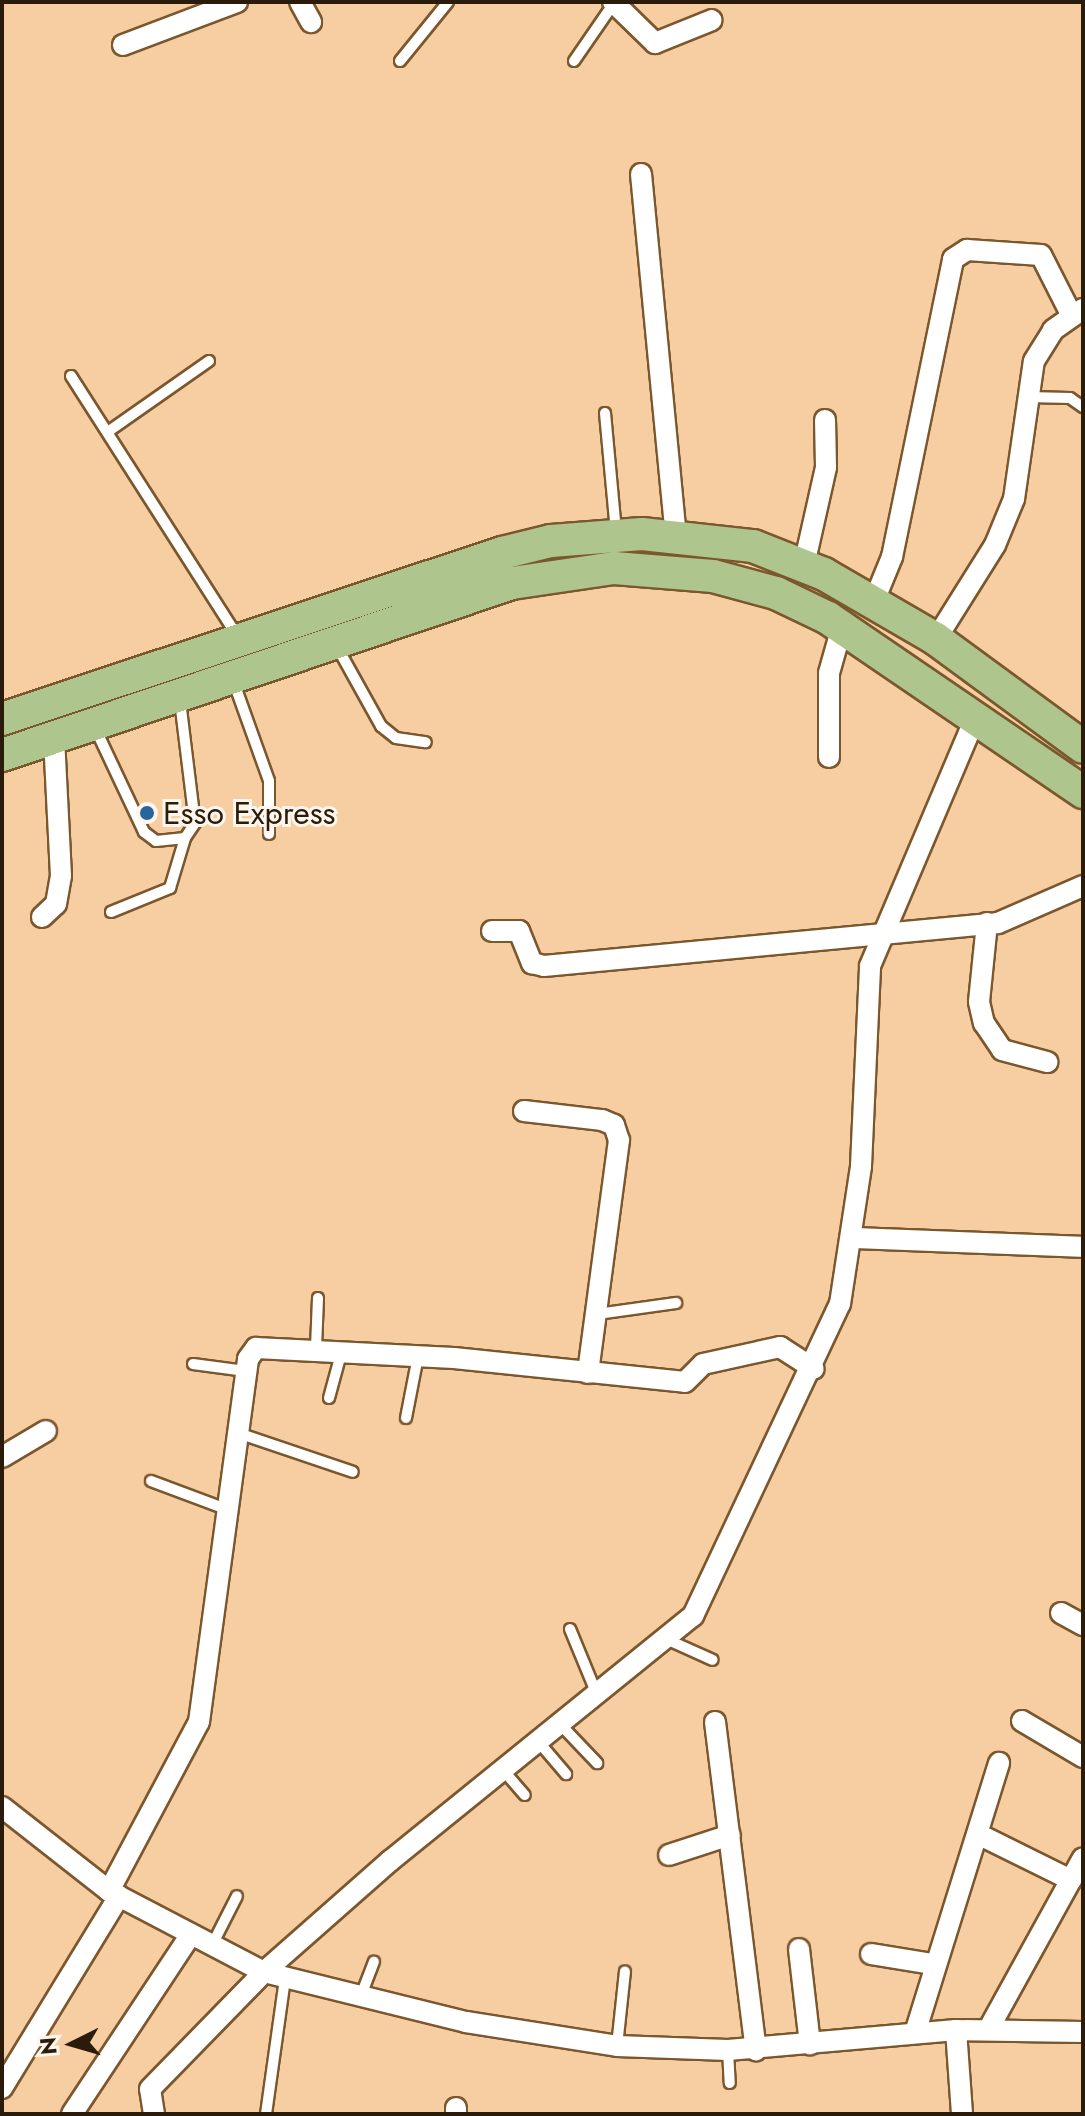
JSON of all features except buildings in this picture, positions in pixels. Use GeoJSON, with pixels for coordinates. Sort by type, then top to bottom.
{"type":"FeatureCollection","features":[{"type":"Feature","properties":{"kind":"main road"},"geometry":{"type":"LineString","coordinates":[[2,719],[502,553],[616,535],[676,536],[753,546],[804,565],[874,601],[936,639],[1083,747]]}},
{"type":"Feature","properties":{"kind":"main road"},"geometry":{"type":"LineString","coordinates":[[2,755],[512,583],[614,568],[713,576],[776,593],[842,627],[1083,792]]}},
{"type":"Feature","properties":{"kind":"street"},"geometry":{"type":"LineString","coordinates":[[123,45],[237,2]]}},
{"type":"Feature","properties":{"kind":"street"},"geometry":{"type":"LineString","coordinates":[[300,2],[311,22]]}},
{"type":"Feature","properties":{"kind":"street"},"geometry":{"type":"LineString","coordinates":[[613,2],[655,43],[712,20]]}},
{"type":"Feature","properties":{"kind":"street"},"geometry":{"type":"LineString","coordinates":[[641,174],[676,536]]}},
{"type":"Feature","properties":{"kind":"street"},"geometry":{"type":"LineString","coordinates":[[874,601],[892,557],[953,259],[967,250],[1041,255],[1078,313],[1053,330],[1034,361],[1026,397],[1014,499],[995,545],[936,639]]}},
{"type":"Feature","properties":{"kind":"street"},"geometry":{"type":"LineString","coordinates":[[804,565],[826,467],[825,420]]}},
{"type":"Feature","properties":{"kind":"street"},"geometry":{"type":"LineString","coordinates":[[829,757],[829,673],[842,627]]}},
{"type":"Feature","properties":{"kind":"street"},"geometry":{"type":"LineString","coordinates":[[154,2114],[150,2089],[264,1972],[558,1722],[666,1639],[702,1601],[814,1369],[840,1304],[861,1166],[865,1013],[881,933],[931,834],[939,796],[976,716]]}},
{"type":"Feature","properties":{"kind":"street"},"geometry":{"type":"LineString","coordinates":[[42,917],[56,904],[61,876],[54,737]]}},
{"type":"Feature","properties":{"kind":"street"},"geometry":{"type":"LineString","coordinates":[[492,931],[519,931],[532,963],[544,966],[987,923],[1083,886]]}},
{"type":"Feature","properties":{"kind":"street"},"geometry":{"type":"LineString","coordinates":[[987,923],[979,1002],[984,1023],[1002,1050],[1047,1062]]}},
{"type":"Feature","properties":{"kind":"street"},"geometry":{"type":"LineString","coordinates":[[524,1111],[614,1125],[619,1140],[588,1373]]}},
{"type":"Feature","properties":{"kind":"street"},"geometry":{"type":"LineString","coordinates":[[852,1238],[1083,1247]]}},
{"type":"Feature","properties":{"kind":"street"},"geometry":{"type":"LineString","coordinates":[[2,2088],[114,1893],[199,1722],[246,1371],[256,1348],[316,1348],[418,1356],[685,1382],[703,1364],[780,1347],[814,1369]]}},
{"type":"Feature","properties":{"kind":"street"},"geometry":{"type":"LineString","coordinates":[[2,1457],[46,1431]]}},
{"type":"Feature","properties":{"kind":"street"},"geometry":{"type":"LineString","coordinates":[[1061,1613],[1083,1625]]}},
{"type":"Feature","properties":{"kind":"street"},"geometry":{"type":"LineString","coordinates":[[1022,1721],[1083,1757]]}},
{"type":"Feature","properties":{"kind":"street"},"geometry":{"type":"LineString","coordinates":[[715,1722],[756,2050]]}},
{"type":"Feature","properties":{"kind":"street"},"geometry":{"type":"LineString","coordinates":[[915,2033],[932,1964],[999,1763]]}},
{"type":"Feature","properties":{"kind":"street"},"geometry":{"type":"LineString","coordinates":[[2,1807],[114,1893],[189,1937],[264,1972],[359,2000],[617,2046],[756,2050],[956,2030],[1083,2032]]}},
{"type":"Feature","properties":{"kind":"street"},"geometry":{"type":"LineString","coordinates":[[669,1855],[730,1835]]}},
{"type":"Feature","properties":{"kind":"street"},"geometry":{"type":"LineString","coordinates":[[986,1838],[1071,1880]]}},
{"type":"Feature","properties":{"kind":"street"},"geometry":{"type":"LineString","coordinates":[[988,2030],[1083,1858]]}},
{"type":"Feature","properties":{"kind":"street"},"geometry":{"type":"LineString","coordinates":[[72,2114],[189,1937]]}},
{"type":"Feature","properties":{"kind":"street"},"geometry":{"type":"LineString","coordinates":[[799,1949],[810,2044]]}},
{"type":"Feature","properties":{"kind":"street"},"geometry":{"type":"LineString","coordinates":[[871,1954],[932,1964]]}},
{"type":"Feature","properties":{"kind":"street"},"geometry":{"type":"LineString","coordinates":[[956,2030],[962,2114]]}},
{"type":"Feature","properties":{"kind":"lane"},"geometry":{"type":"LineString","coordinates":[[400,61],[448,2]]}},
{"type":"Feature","properties":{"kind":"lane"},"geometry":{"type":"LineString","coordinates":[[574,61],[613,2]]}},
{"type":"Feature","properties":{"kind":"lane"},"geometry":{"type":"LineString","coordinates":[[109,431],[209,361]]}},
{"type":"Feature","properties":{"kind":"lane"},"geometry":{"type":"LineString","coordinates":[[71,376],[109,431],[240,641]]}},
{"type":"Feature","properties":{"kind":"lane"},"geometry":{"type":"LineString","coordinates":[[1026,397],[1070,398],[1083,407]]}},
{"type":"Feature","properties":{"kind":"lane"},"geometry":{"type":"LineString","coordinates":[[605,413],[616,535]]}},
{"type":"Feature","properties":{"kind":"lane"},"geometry":{"type":"LineString","coordinates":[[335,644],[381,726],[396,738],[426,742]]}},
{"type":"Feature","properties":{"kind":"lane"},"geometry":{"type":"LineString","coordinates":[[232,678],[269,781],[269,834]]}},
{"type":"Feature","properties":{"kind":"lane"},"geometry":{"type":"LineString","coordinates":[[111,912],[170,888],[185,838],[195,823],[179,695]]}},
{"type":"Feature","properties":{"kind":"lane"},"geometry":{"type":"LineString","coordinates":[[94,724],[144,832],[156,841],[185,838]]}},
{"type":"Feature","properties":{"kind":"lane"},"geometry":{"type":"LineString","coordinates":[[316,1348],[318,1298]]}},
{"type":"Feature","properties":{"kind":"lane"},"geometry":{"type":"LineString","coordinates":[[597,1314],[676,1303]]}},
{"type":"Feature","properties":{"kind":"lane"},"geometry":{"type":"LineString","coordinates":[[329,1398],[342,1350]]}},
{"type":"Feature","properties":{"kind":"lane"},"geometry":{"type":"LineString","coordinates":[[406,1418],[418,1356]]}},
{"type":"Feature","properties":{"kind":"lane"},"geometry":{"type":"LineString","coordinates":[[193,1364],[246,1371]]}},
{"type":"Feature","properties":{"kind":"lane"},"geometry":{"type":"LineString","coordinates":[[237,1433],[353,1472]]}},
{"type":"Feature","properties":{"kind":"lane"},"geometry":{"type":"LineString","coordinates":[[151,1481],[226,1509]]}},
{"type":"Feature","properties":{"kind":"lane"},"geometry":{"type":"LineString","coordinates":[[570,1629],[596,1692]]}},
{"type":"Feature","properties":{"kind":"lane"},"geometry":{"type":"LineString","coordinates":[[666,1639],[713,1660]]}},
{"type":"Feature","properties":{"kind":"lane"},"geometry":{"type":"LineString","coordinates":[[558,1722],[597,1763]]}},
{"type":"Feature","properties":{"kind":"lane"},"geometry":{"type":"LineString","coordinates":[[537,1740],[566,1774]]}},
{"type":"Feature","properties":{"kind":"lane"},"geometry":{"type":"LineString","coordinates":[[503,1769],[525,1795]]}},
{"type":"Feature","properties":{"kind":"lane"},"geometry":{"type":"LineString","coordinates":[[211,1947],[237,1896]]}},
{"type":"Feature","properties":{"kind":"lane"},"geometry":{"type":"LineString","coordinates":[[359,2000],[374,1962]]}},
{"type":"Feature","properties":{"kind":"lane"},"geometry":{"type":"LineString","coordinates":[[617,2046],[625,1971]]}},
{"type":"Feature","properties":{"kind":"lane"},"geometry":{"type":"LineString","coordinates":[[266,2114],[285,1978]]}},
{"type":"Feature","properties":{"kind":"lane"},"geometry":{"type":"LineString","coordinates":[[728,2050],[730,2083]]}},
{"type":"Feature","properties":{"kind":"place","name":"Esso Express"},"geometry":{"type":"Point","coordinates":[147,813]}}]}
